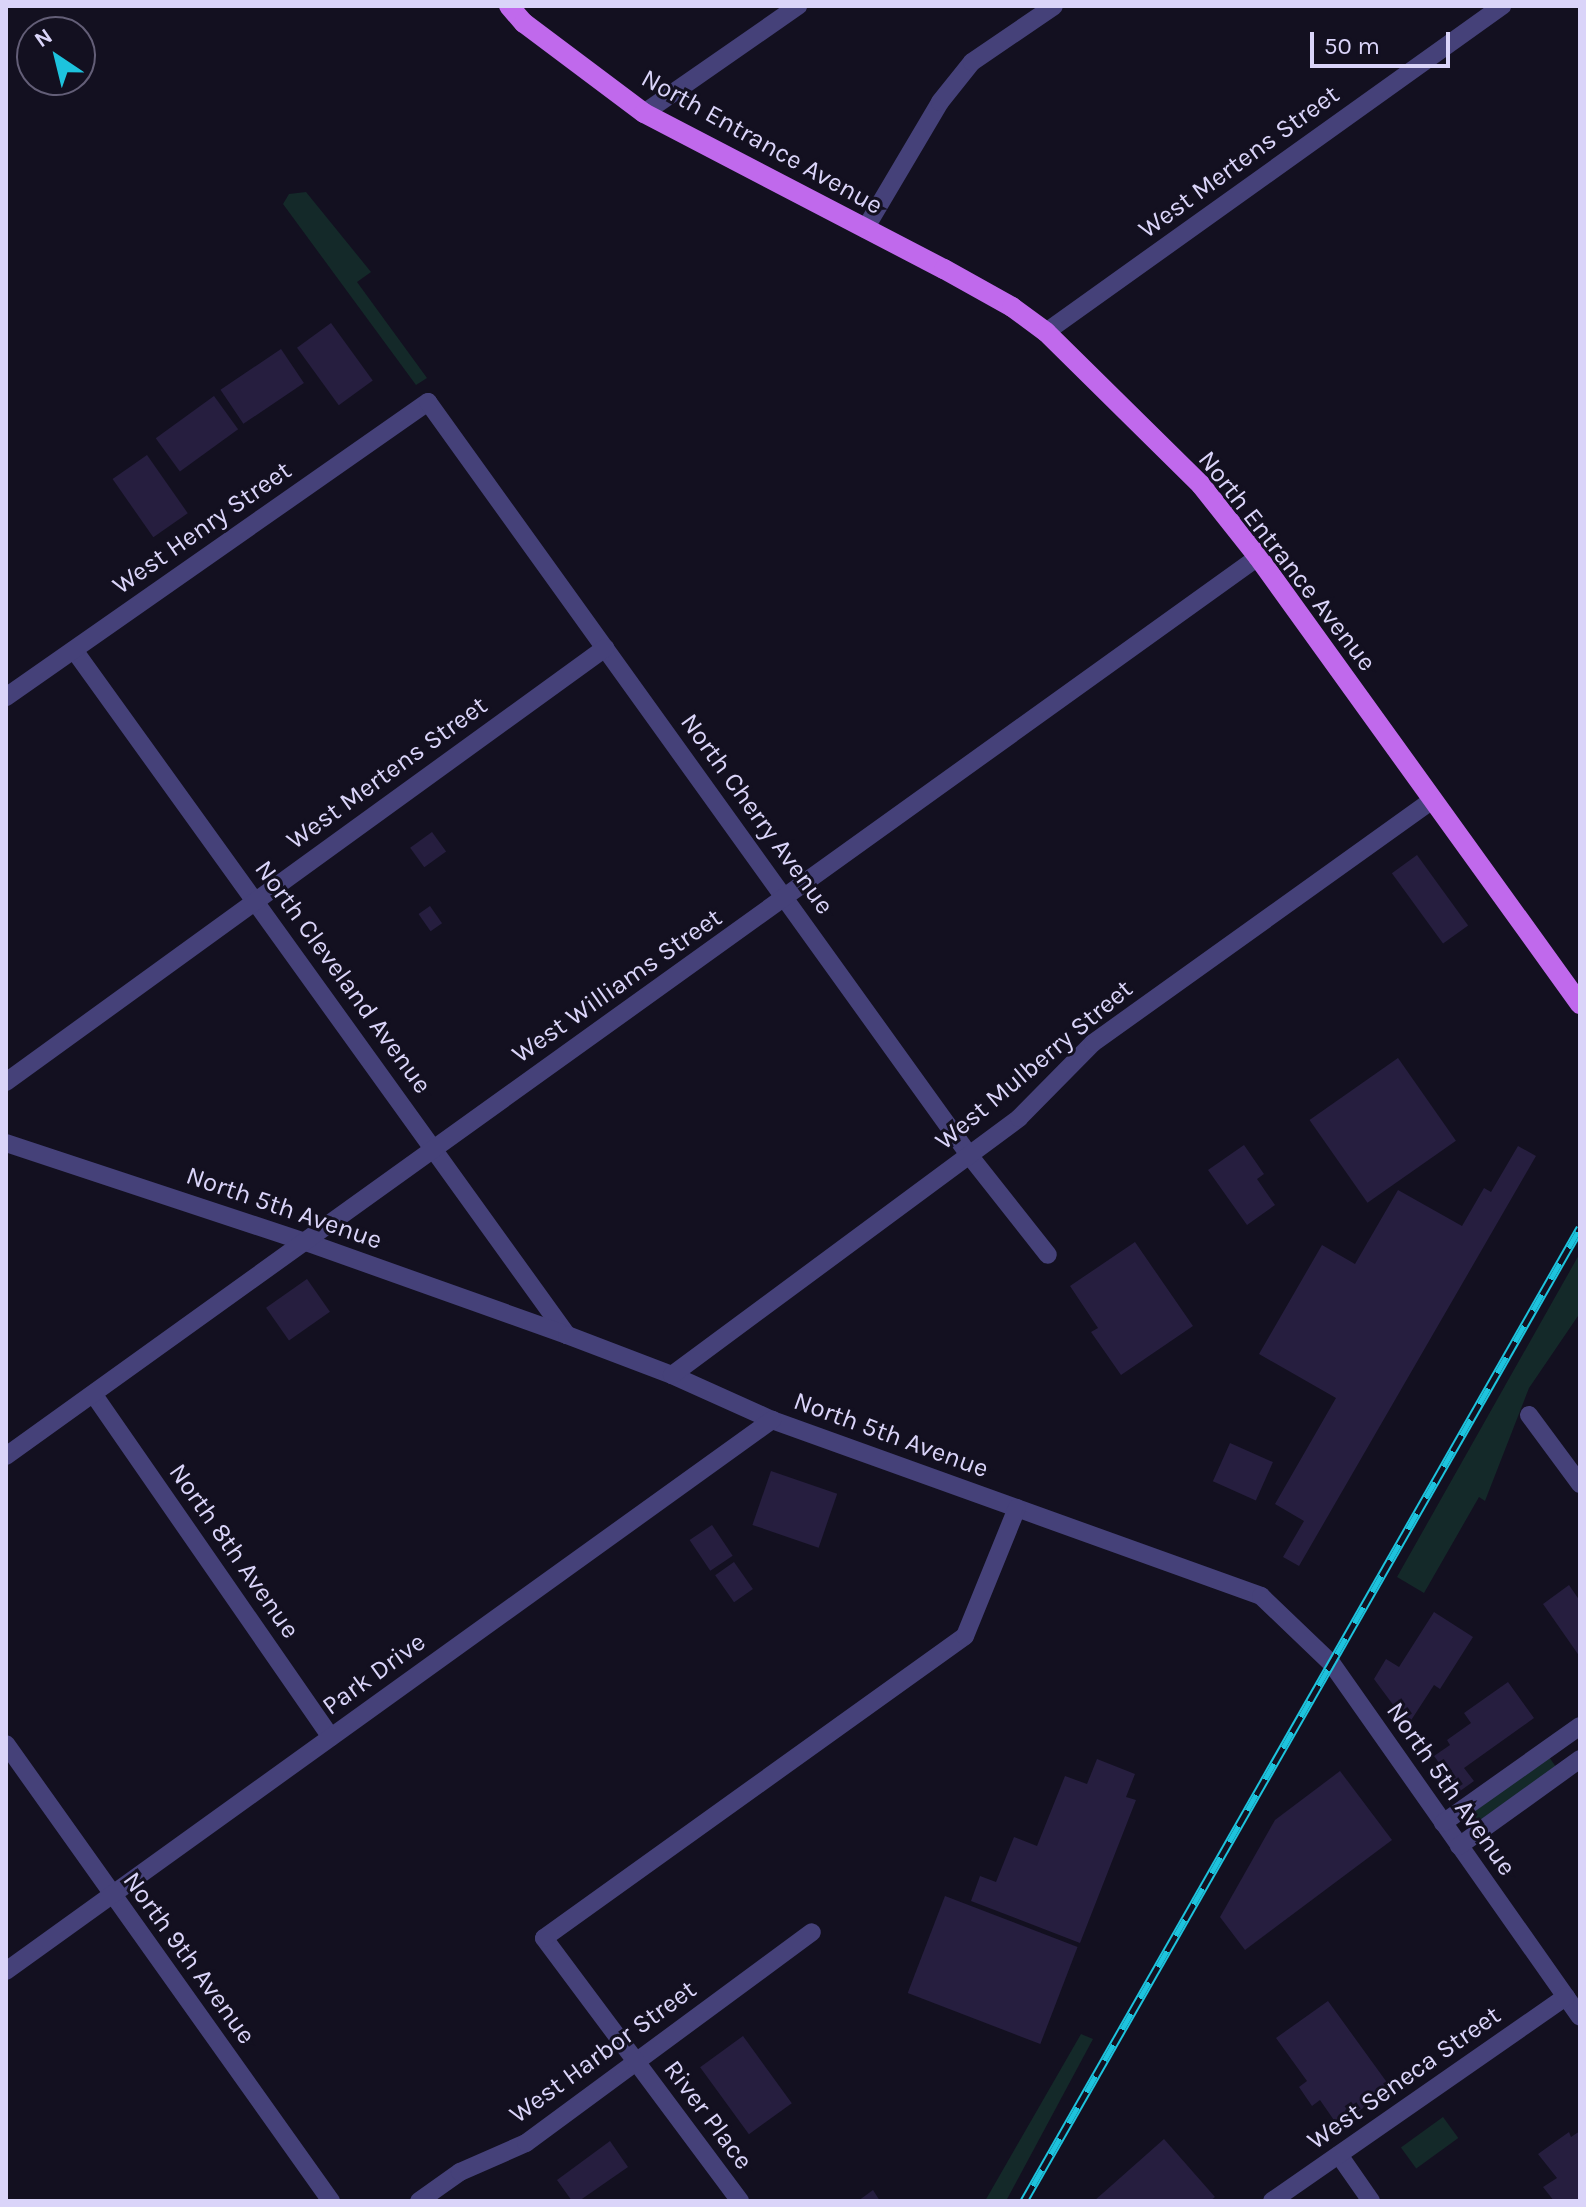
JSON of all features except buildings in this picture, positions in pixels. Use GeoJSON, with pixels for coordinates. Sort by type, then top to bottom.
{"type":"FeatureCollection","features":[{"type":"Feature","properties":{"kind":"main road","name":"North Entrance Avenue"},"geometry":{"type":"LineString","coordinates":[[509,6],[524,23],[644,113],[1012,307],[1046,332],[1201,485],[1258,557],[1580,1004]]}},
{"type":"Feature","properties":{"kind":"street"},"geometry":{"type":"LineString","coordinates":[[644,113],[798,6]]}},
{"type":"Feature","properties":{"kind":"street"},"geometry":{"type":"LineString","coordinates":[[865,229],[940,102],[972,62],[1054,6]]}},
{"type":"Feature","properties":{"kind":"street","name":"West Mertens Street"},"geometry":{"type":"LineString","coordinates":[[1046,332],[1502,6]]}},
{"type":"Feature","properties":{"kind":"street","name":"North Cherry Avenue"},"geometry":{"type":"LineString","coordinates":[[428,402],[969,1155],[1048,1255]]}},
{"type":"Feature","properties":{"kind":"street","name":"West Henry Street"},"geometry":{"type":"LineString","coordinates":[[6,697],[428,402]]}},
{"type":"Feature","properties":{"kind":"street","name":"West Williams Street"},"geometry":{"type":"LineString","coordinates":[[6,1456],[1258,557]]}},
{"type":"Feature","properties":{"kind":"street","name":"West Mertens Street"},"geometry":{"type":"LineString","coordinates":[[6,1082],[605,648]]}},
{"type":"Feature","properties":{"kind":"street","name":"North Cleveland Avenue"},"geometry":{"type":"LineString","coordinates":[[74,650],[567,1335]]}},
{"type":"Feature","properties":{"kind":"street","name":"West Mulberry Street"},"geometry":{"type":"LineString","coordinates":[[672,1375],[1019,1118],[1093,1043],[1433,800]]}},
{"type":"Feature","properties":{"kind":"street","name":"North 5th Avenue"},"geometry":{"type":"LineString","coordinates":[[6,1143],[306,1242],[567,1335],[672,1375],[772,1420],[1261,1596],[1332,1664],[1580,2017]]}},
{"type":"Feature","properties":{"kind":"street","name":"North 8th Avenue"},"geometry":{"type":"LineString","coordinates":[[94,1395],[331,1737]]}},
{"type":"Feature","properties":{"kind":"street"},"geometry":{"type":"LineString","coordinates":[[1529,1415],[1580,1484]]}},
{"type":"Feature","properties":{"kind":"street","name":"Park Drive"},"geometry":{"type":"LineString","coordinates":[[6,1971],[772,1420]]}},
{"type":"Feature","properties":{"kind":"street","name":"River Place"},"geometry":{"type":"LineString","coordinates":[[740,2201],[544,1938],[965,1636],[1017,1508]]}},
{"type":"Feature","properties":{"kind":"street"},"geometry":{"type":"LineString","coordinates":[[1443,1823],[1580,1726]]}},
{"type":"Feature","properties":{"kind":"street","name":"North 9th Avenue"},"geometry":{"type":"LineString","coordinates":[[6,1744],[331,2201]]}},
{"type":"Feature","properties":{"kind":"street"},"geometry":{"type":"LineString","coordinates":[[1459,1846],[1580,1759]]}},
{"type":"Feature","properties":{"kind":"street","name":"West Harbor Street"},"geometry":{"type":"LineString","coordinates":[[419,2201],[460,2172],[526,2143],[812,1932]]}},
{"type":"Feature","properties":{"kind":"street","name":"West Seneca Street"},"geometry":{"type":"LineString","coordinates":[[1272,2201],[1566,1997]]}},
{"type":"Feature","properties":{"kind":"street"},"geometry":{"type":"LineString","coordinates":[[1339,2155],[1371,2201]]}},
{"type":"Feature","properties":{"kind":"green space"},"geometry":{"type":"Polygon","coordinates":[[[306,192],[371,272],[357,282],[427,378],[416,385],[283,204],[289,194],[306,192]]]}},
{"type":"Feature","properties":{"kind":"green space"},"geometry":{"type":"Polygon","coordinates":[[[1580,1253],[1580,1313],[1529,1388],[1485,1501],[1479,1497],[1424,1593],[1397,1577],[1580,1253]]]}},
{"type":"Feature","properties":{"kind":"green space"},"geometry":{"type":"Polygon","coordinates":[[[1549,1757],[1556,1767],[1478,1821],[1471,1811],[1549,1757]]]}},
{"type":"Feature","properties":{"kind":"green space"},"geometry":{"type":"Polygon","coordinates":[[[1081,2034],[1093,2039],[1006,2201],[985,2201],[1081,2034]]]}},
{"type":"Feature","properties":{"kind":"green space"},"geometry":{"type":"Polygon","coordinates":[[[1443,2117],[1458,2138],[1416,2169],[1401,2148],[1443,2117]]]}},
{"type":"Feature","properties":{"kind":"railway"},"geometry":{"type":"LineString","coordinates":[[1024,2201],[1580,1228]]}}]}
